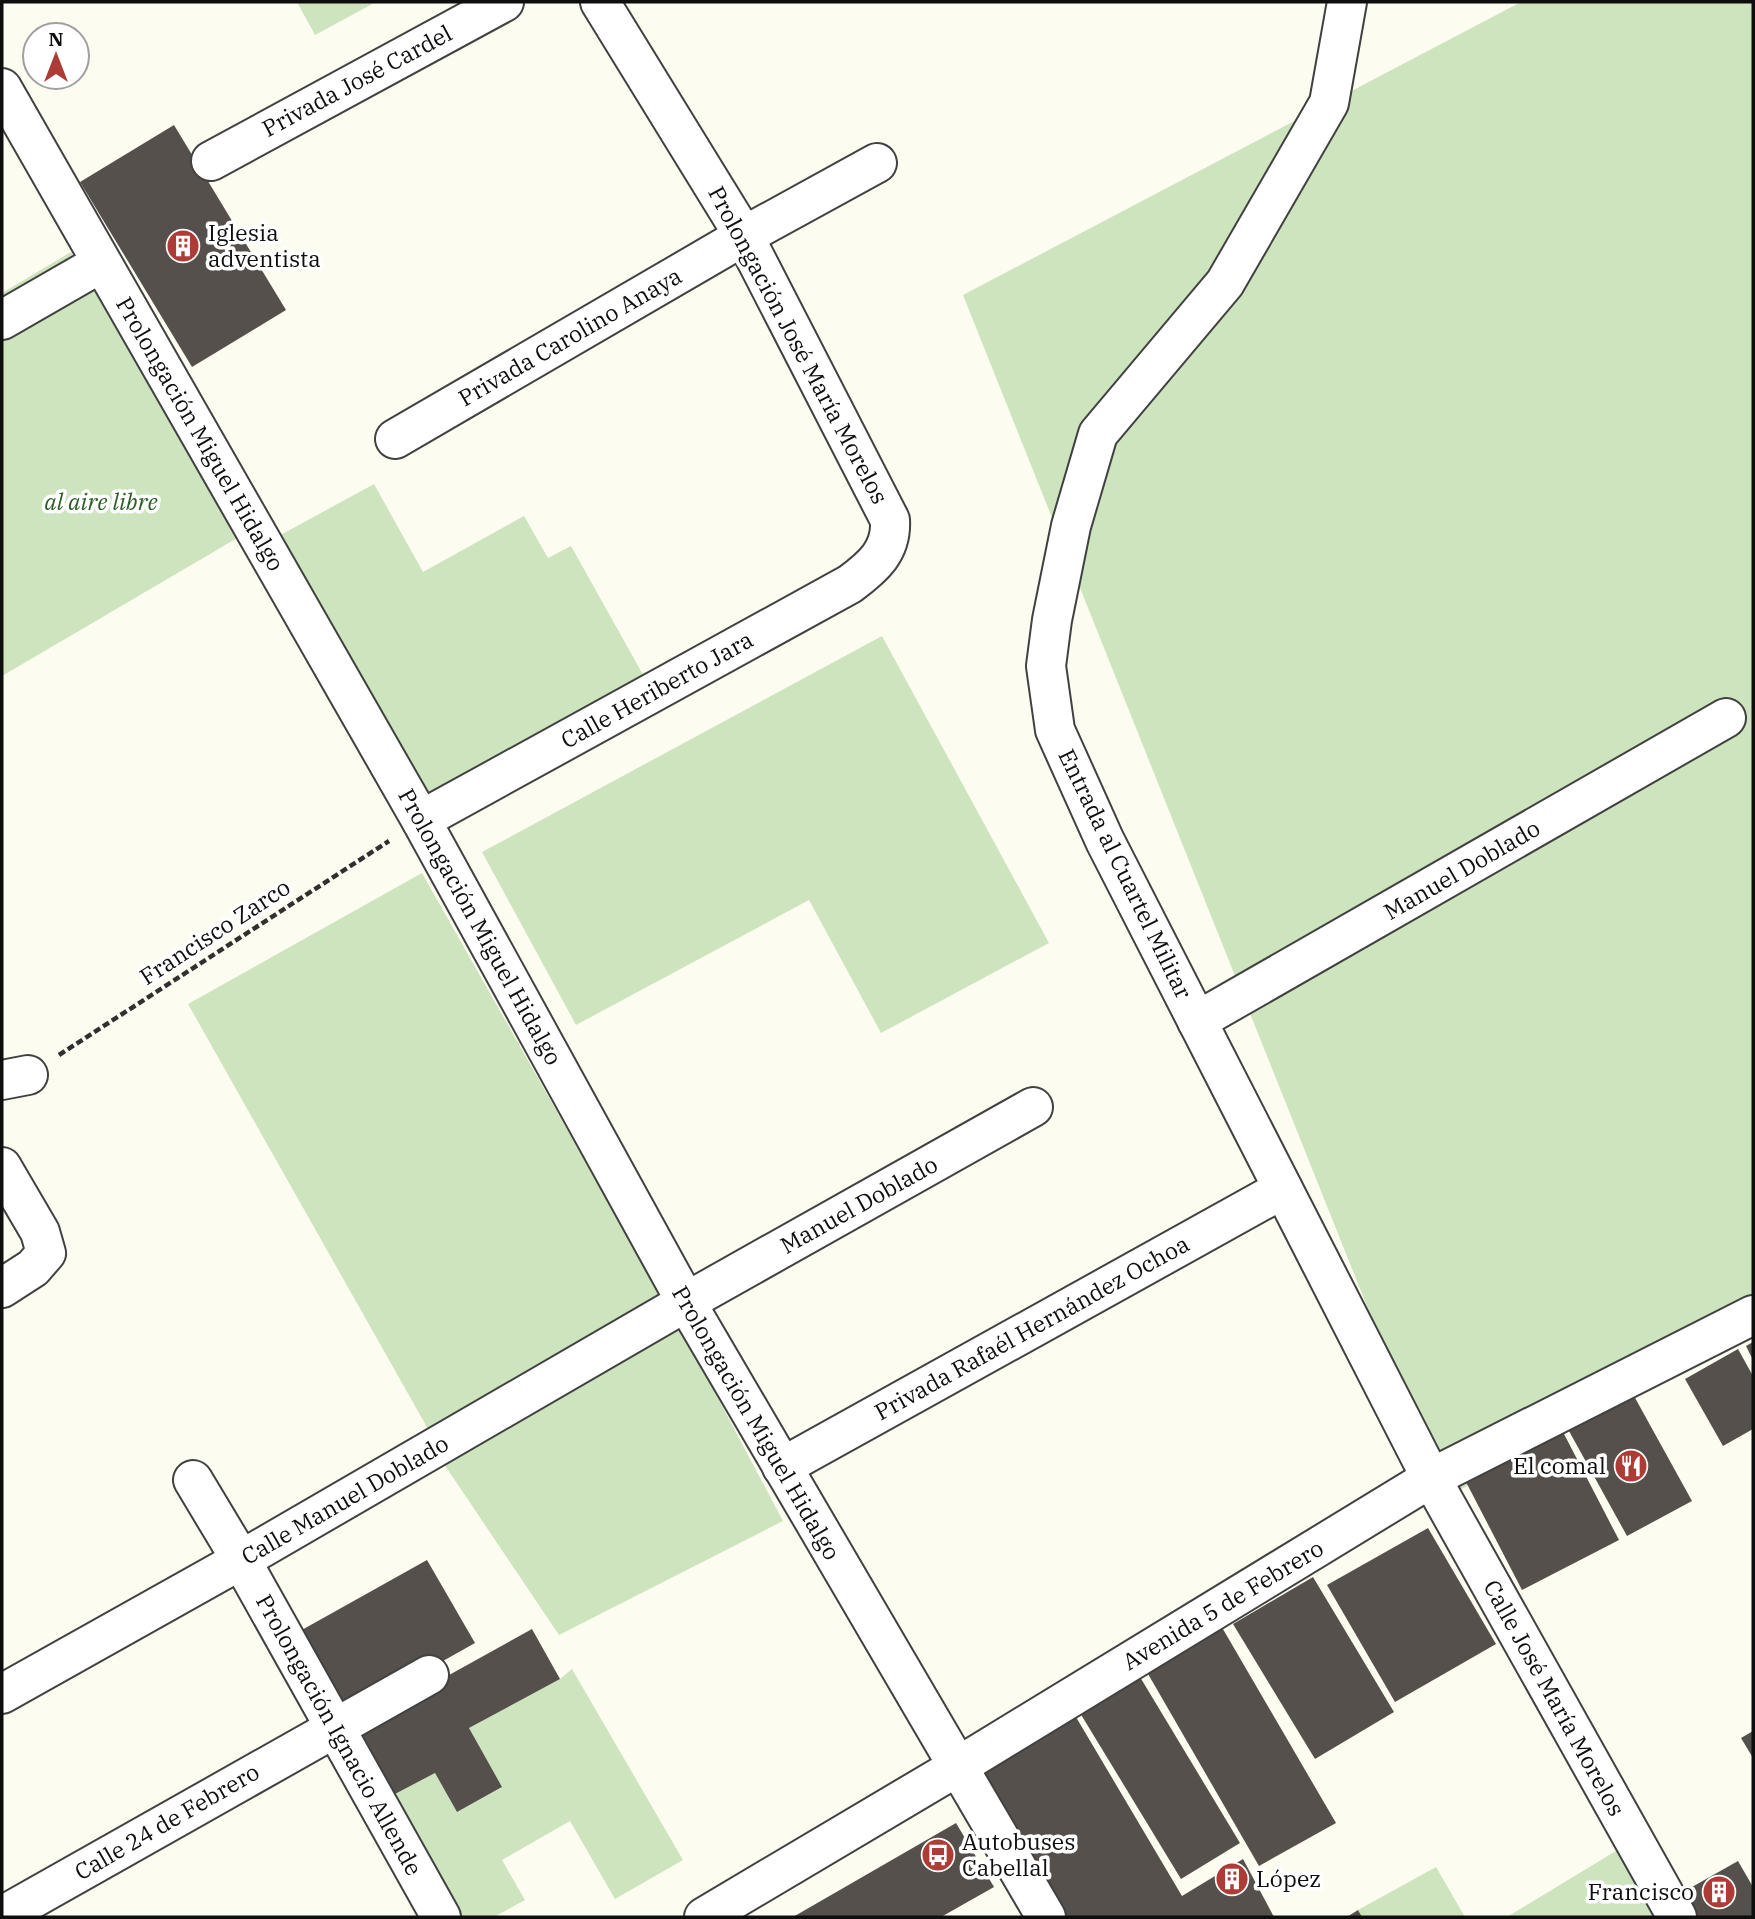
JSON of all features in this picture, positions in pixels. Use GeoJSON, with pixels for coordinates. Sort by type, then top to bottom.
{"type":"FeatureCollection","features":[{"type":"Feature","properties":{"kind":"street","name":"Privada José Cardel"},"geometry":{"type":"LineString","coordinates":[[211,161],[504,2]]}},
{"type":"Feature","properties":{"kind":"street","name":"Prolongación José María Morelos"},"geometry":{"type":"LineString","coordinates":[[600,2],[744,236],[890,520],[891,533],[885,550]]}},
{"type":"Feature","properties":{"kind":"street","name":"Entrada al Cuartel Militar"},"geometry":{"type":"LineString","coordinates":[[1347,2],[1329,103],[1225,284],[1098,434],[1071,526],[1052,620],[1046,666],[1055,730],[1105,841],[1431,1478]]}},
{"type":"Feature","properties":{"kind":"street","name":"Prolongación Miguel Hidalgo"},"geometry":{"type":"LineString","coordinates":[[2,88],[421,820],[685,1302],[1046,1917]]}},
{"type":"Feature","properties":{"kind":"street","name":"Privada Carolino Anaya"},"geometry":{"type":"LineString","coordinates":[[395,439],[744,236],[877,163]]}},
{"type":"Feature","properties":{"kind":"street"},"geometry":{"type":"LineString","coordinates":[[2,320],[101,263]]}},
{"type":"Feature","properties":{"kind":"street","name":"Calle Heriberto Jara"},"geometry":{"type":"LineString","coordinates":[[421,820],[850,584],[873,567],[885,550]]}},
{"type":"Feature","properties":{"kind":"street","name":"Manuel Doblado"},"geometry":{"type":"LineString","coordinates":[[1197,1021],[1726,718]]}},
{"type":"Feature","properties":{"kind":"street","name":"Manuel Doblado"},"geometry":{"type":"LineString","coordinates":[[685,1302],[1033,1107]]}},
{"type":"Feature","properties":{"kind":"street"},"geometry":{"type":"LineString","coordinates":[[2,1167],[40,1232],[46,1254],[33,1268],[2,1287]]}},
{"type":"Feature","properties":{"kind":"street","name":"Privada Rafaél Hernández Ochoa"},"geometry":{"type":"LineString","coordinates":[[782,1467],[1283,1189]]}},
{"type":"Feature","properties":{"kind":"street","name":"Calle Manuel Doblado"},"geometry":{"type":"LineString","coordinates":[[2,1693],[241,1560],[685,1302]]}},
{"type":"Feature","properties":{"kind":"street","name":"Avenida 5 de Febrero"},"geometry":{"type":"LineString","coordinates":[[704,1917],[957,1768],[1431,1478],[1753,1315]]}},
{"type":"Feature","properties":{"kind":"street","name":"Calle José María Morelos"},"geometry":{"type":"LineString","coordinates":[[1431,1478],[1677,1917]]}},
{"type":"Feature","properties":{"kind":"street","name":"Prolongación Ignacio Allende"},"geometry":{"type":"LineString","coordinates":[[194,1480],[441,1917]]}},
{"type":"Feature","properties":{"kind":"street","name":"Calle 24 de Febrero"},"geometry":{"type":"LineString","coordinates":[[2,1916],[429,1675]]}},
{"type":"Feature","properties":{"kind":"path","name":"Francisco Zarco"},"geometry":{"type":"LineString","coordinates":[[15,1077],[421,820]]}},
{"type":"Feature","properties":{"kind":"green space"},"geometry":{"type":"Polygon","coordinates":[[[297,2],[376,2],[315,35],[297,2]]]}},
{"type":"Feature","properties":{"kind":"green space"},"geometry":{"type":"Polygon","coordinates":[[[1521,2],[1753,2],[1753,1327],[1444,1499],[963,295],[1521,2]]]}},
{"type":"Feature","properties":{"kind":"green space","name":"al aire libre"},"geometry":{"type":"Polygon","coordinates":[[[71,252],[239,537],[2,676],[2,293],[71,252]]]}},
{"type":"Feature","properties":{"kind":"green space"},"geometry":{"type":"Polygon","coordinates":[[[374,484],[423,572],[524,516],[548,558],[571,546],[651,689],[424,805],[275,538],[374,484]]]}},
{"type":"Feature","properties":{"kind":"green space"},"geometry":{"type":"Polygon","coordinates":[[[882,636],[1049,943],[881,1033],[809,900],[576,1025],[482,852],[882,636]]]}},
{"type":"Feature","properties":{"kind":"green space"},"geometry":{"type":"Polygon","coordinates":[[[422,873],[663,1299],[428,1429],[188,1004],[422,873]]]}},
{"type":"Feature","properties":{"kind":"green space"},"geometry":{"type":"Polygon","coordinates":[[[676,1319],[783,1521],[559,1635],[444,1464],[676,1319]]]}},
{"type":"Feature","properties":{"kind":"green space"},"geometry":{"type":"Polygon","coordinates":[[[572,1669],[683,1860],[615,1899],[570,1821],[502,1860],[525,1900],[494,1917],[463,1917],[395,1794],[435,1773],[457,1812],[501,1788],[469,1728],[560,1679],[572,1669]]]}},
{"type":"Feature","properties":{"kind":"green space"},"geometry":{"type":"Polygon","coordinates":[[[1624,1846],[1664,1917],[1507,1917],[1624,1846]]]}},
{"type":"Feature","properties":{"kind":"green space"},"geometry":{"type":"Polygon","coordinates":[[[1436,1867],[1465,1917],[1362,1917],[1358,1910],[1436,1867]]]}},
{"type":"Feature","properties":{"kind":"building","name":"Iglesia adventista"},"geometry":{"type":"Polygon","coordinates":[[[174,125],[286,310],[192,367],[80,182],[174,125]]]}},
{"type":"Feature","properties":{"kind":"building"},"geometry":{"type":"Polygon","coordinates":[[[1753,1342],[1753,1360],[1746,1346],[1753,1342]]]}},
{"type":"Feature","properties":{"kind":"building"},"geometry":{"type":"Polygon","coordinates":[[[1738,1349],[1753,1376],[1753,1429],[1723,1446],[1685,1379],[1738,1349]]]}},
{"type":"Feature","properties":{"kind":"building","name":"El comal"},"geometry":{"type":"Polygon","coordinates":[[[1634,1396],[1692,1501],[1627,1536],[1569,1431],[1634,1396]]]}},
{"type":"Feature","properties":{"kind":"building"},"geometry":{"type":"Polygon","coordinates":[[[1563,1432],[1619,1540],[1522,1590],[1466,1482],[1563,1432]]]}},
{"type":"Feature","properties":{"kind":"building"},"geometry":{"type":"Polygon","coordinates":[[[1428,1528],[1496,1644],[1395,1702],[1327,1585],[1428,1528]]]}},
{"type":"Feature","properties":{"kind":"building"},"geometry":{"type":"Polygon","coordinates":[[[427,1560],[475,1643],[347,1715],[300,1631],[427,1560]]]}},
{"type":"Feature","properties":{"kind":"building"},"geometry":{"type":"Polygon","coordinates":[[[1313,1577],[1394,1712],[1315,1759],[1233,1624],[1313,1577]]]}},
{"type":"Feature","properties":{"kind":"building"},"geometry":{"type":"Polygon","coordinates":[[[1220,1624],[1336,1823],[1259,1866],[1144,1667],[1220,1624]]]}},
{"type":"Feature","properties":{"kind":"building"},"geometry":{"type":"Polygon","coordinates":[[[532,1629],[560,1679],[469,1728],[502,1787],[457,1812],[435,1773],[395,1794],[357,1726],[532,1629]]]}},
{"type":"Feature","properties":{"kind":"building"},"geometry":{"type":"Polygon","coordinates":[[[1137,1672],[1240,1843],[1181,1879],[1077,1708],[1137,1672]]]}},
{"type":"Feature","properties":{"kind":"building"},"geometry":{"type":"Polygon","coordinates":[[[1073,1712],[1182,1896],[1243,1859],[1274,1917],[1057,1917],[970,1772],[1073,1712]]]}},
{"type":"Feature","properties":{"kind":"building"},"geometry":{"type":"Polygon","coordinates":[[[1753,1731],[1753,1758],[1741,1738],[1753,1731]]]}},
{"type":"Feature","properties":{"kind":"building","name":"Autobuses Cabellal"},"geometry":{"type":"Polygon","coordinates":[[[956,1823],[994,1887],[941,1917],[793,1917],[956,1823]]]}},
{"type":"Feature","properties":{"kind":"building","name":"Francisco"},"geometry":{"type":"Polygon","coordinates":[[[1738,1861],[1753,1887],[1753,1917],[1688,1917],[1676,1896],[1738,1861]]]}},
{"type":"Feature","properties":{"kind":"building"},"geometry":{"type":"Polygon","coordinates":[[[1358,1910],[1362,1917],[1347,1917],[1358,1910]]]}},
{"type":"Feature","properties":{"kind":"place","name":"Iglesia adventista"},"geometry":{"type":"Point","coordinates":[183,246]}},
{"type":"Feature","properties":{"kind":"place","name":"El comal"},"geometry":{"type":"Point","coordinates":[1631,1466]}},
{"type":"Feature","properties":{"kind":"place","name":"Autobuses Cabellal"},"geometry":{"type":"Point","coordinates":[938,1855]}},
{"type":"Feature","properties":{"kind":"place","name":"López"},"geometry":{"type":"Point","coordinates":[1232,1879]}},
{"type":"Feature","properties":{"kind":"place","name":"Francisco"},"geometry":{"type":"Point","coordinates":[1719,1892]}}]}
